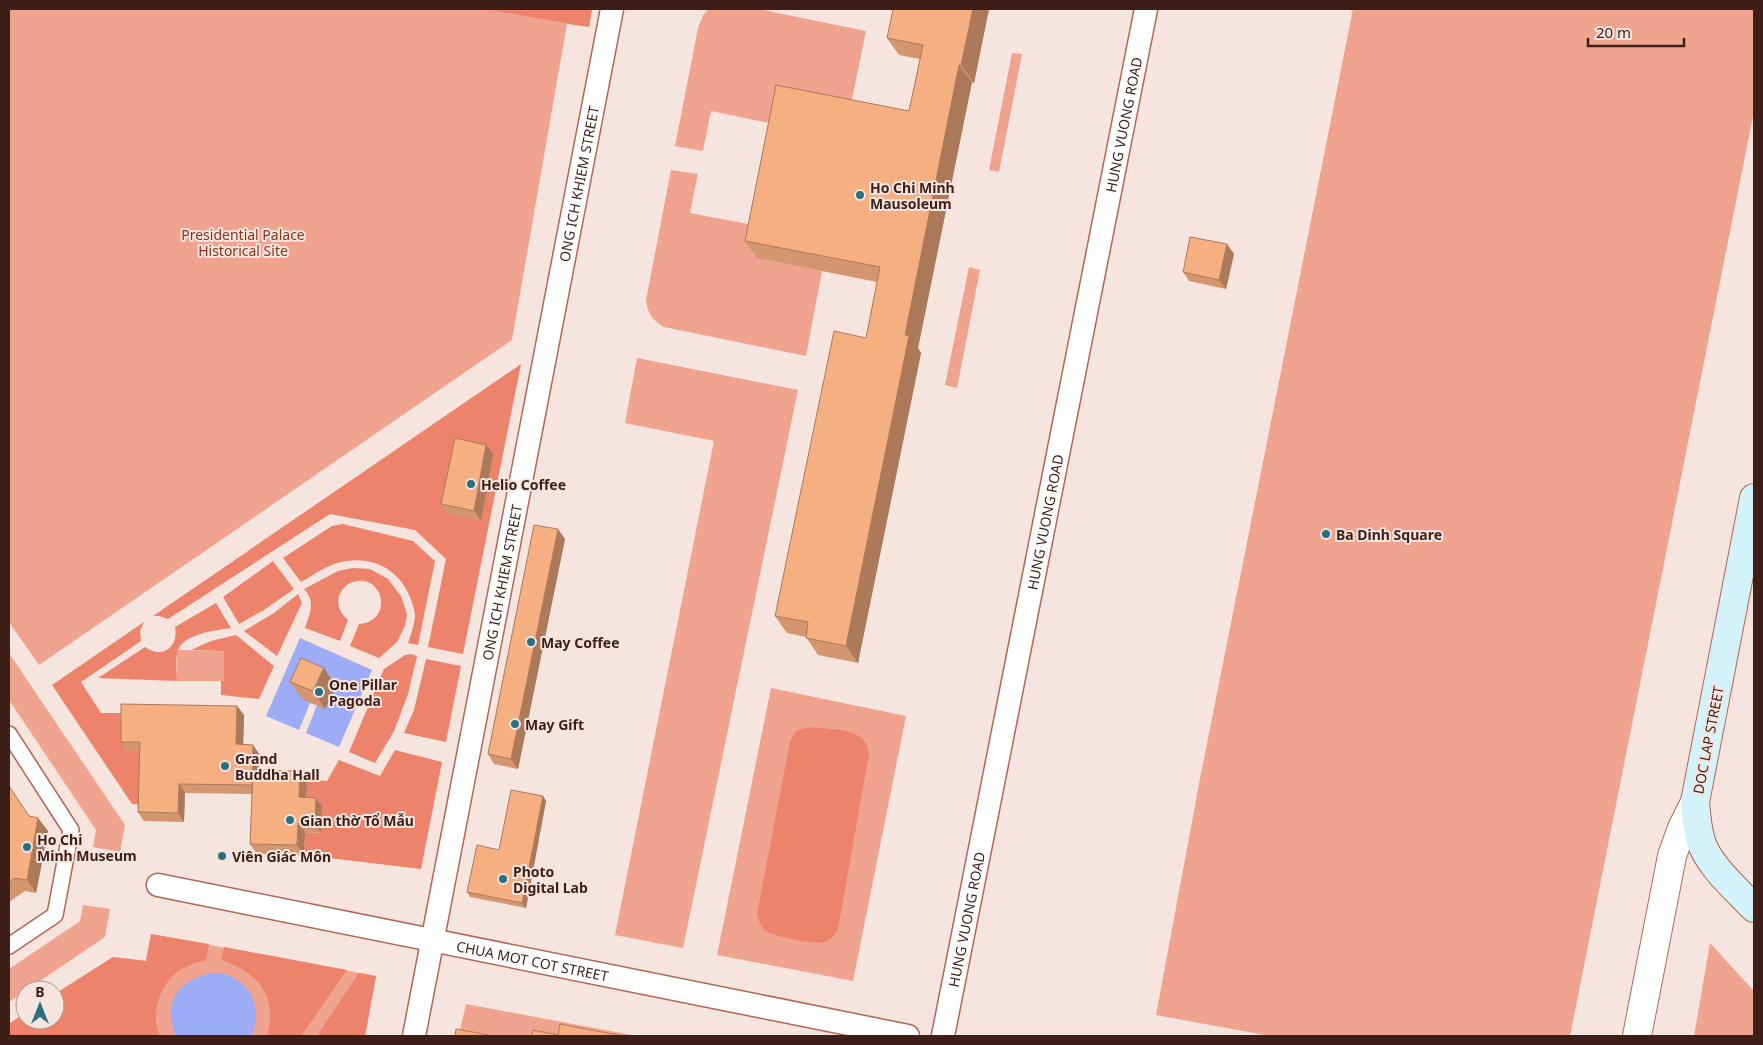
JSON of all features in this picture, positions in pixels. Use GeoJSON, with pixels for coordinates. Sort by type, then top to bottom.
{"type":"FeatureCollection","features":[{"type":"Feature","properties":{"kind":"main road","name":"DOC LAP STREET"},"geometry":{"type":"LineString","coordinates":[[1696,802],[1754,498]]}},
{"type":"Feature","properties":{"kind":"main road"},"geometry":{"type":"LineString","coordinates":[[1696,802],[1697,824],[1702,843],[1712,862],[1754,908]]}},
{"type":"Feature","properties":{"kind":"street","name":"ONG ICH KHIEM STREET"},"geometry":{"type":"LineString","coordinates":[[414,1036],[612,9]]}},
{"type":"Feature","properties":{"kind":"street","name":"HUNG VUONG ROAD"},"geometry":{"type":"LineString","coordinates":[[943,1036],[1146,9]]}},
{"type":"Feature","properties":{"kind":"street","name":"DOC LAP STREET"},"geometry":{"type":"LineString","coordinates":[[1637,1036],[1672,856],[1682,828],[1696,802]]}},
{"type":"Feature","properties":{"kind":"street","name":"CHUA MOT COT STREET"},"geometry":{"type":"LineString","coordinates":[[158,885],[908,1036]]}},
{"type":"Feature","properties":{"kind":"lane"},"geometry":{"type":"LineString","coordinates":[[9,734],[71,830],[55,915],[9,946]]}},
{"type":"Feature","properties":{"kind":"green space","name":"Presidential Palace Historical Site"},"geometry":{"type":"Polygon","coordinates":[[[9,9],[592,9],[589,27],[567,24],[512,340],[39,665],[9,622],[9,9]]]}},
{"type":"Feature","properties":{"kind":"green space"},"geometry":{"type":"Polygon","coordinates":[[[709,9],[758,9],[866,31],[849,114],[784,126],[711,111],[703,151],[675,146],[698,28],[703,15],[709,9]]]}},
{"type":"Feature","properties":{"kind":"green space","name":"Ba Dinh Square"},"geometry":{"type":"Polygon","coordinates":[[[1353,9],[1754,9],[1754,111],[1570,1036],[1270,1036],[1156,1015],[1199,784],[1353,9]]]}},
{"type":"Feature","properties":{"kind":"green space"},"geometry":{"type":"Polygon","coordinates":[[[1012,53],[1022,54],[999,172],[989,170],[1012,53]]]}},
{"type":"Feature","properties":{"kind":"green space"},"geometry":{"type":"Polygon","coordinates":[[[671,170],[698,174],[690,213],[764,227],[758,258],[822,271],[806,356],[664,327],[651,316],[646,300],[671,170]]]}},
{"type":"Feature","properties":{"kind":"green space"},"geometry":{"type":"Polygon","coordinates":[[[969,267],[980,270],[957,388],[945,385],[969,267]]]}},
{"type":"Feature","properties":{"kind":"green space"},"geometry":{"type":"Polygon","coordinates":[[[637,358],[798,390],[683,948],[615,935],[714,441],[625,423],[637,358]]]}},
{"type":"Feature","properties":{"kind":"green space"},"geometry":{"type":"Polygon","coordinates":[[[177,650],[224,651],[224,681],[177,681],[177,650]]]}},
{"type":"Feature","properties":{"kind":"green space"},"geometry":{"type":"Polygon","coordinates":[[[9,653],[125,825],[120,852],[93,847],[96,830],[9,700],[9,653]]]}},
{"type":"Feature","properties":{"kind":"green space"},"geometry":{"type":"Polygon","coordinates":[[[771,688],[906,716],[853,981],[717,955],[771,688]],[[809,727],[866,742],[846,731],[809,727]]]}},
{"type":"Feature","properties":{"kind":"green space"},"geometry":{"type":"Polygon","coordinates":[[[83,905],[110,909],[105,937],[41,980],[15,980],[15,998],[9,1002],[9,969],[80,921],[83,905]]]}},
{"type":"Feature","properties":{"kind":"green space"},"geometry":{"type":"Polygon","coordinates":[[[151,934],[376,976],[365,1036],[9,1036],[9,1024],[15,1020],[15,1030],[65,1030],[65,988],[113,957],[146,961],[151,934]]]}},
{"type":"Feature","properties":{"kind":"green space"},"geometry":{"type":"Polygon","coordinates":[[[1710,943],[1754,991],[1754,1036],[1694,1036],[1710,943]]]}},
{"type":"Feature","properties":{"kind":"green space"},"geometry":{"type":"Polygon","coordinates":[[[466,1004],[632,1036],[490,1036],[460,1030],[466,1004]]]}},
{"type":"Feature","properties":{"kind":"shaded area"},"geometry":{"type":"Polygon","coordinates":[[[484,9],[592,9],[589,27],[484,9]]]}},
{"type":"Feature","properties":{"kind":"shaded area"},"geometry":{"type":"Polygon","coordinates":[[[521,364],[463,654],[428,647],[446,559],[415,530],[330,514],[168,619],[153,616],[521,364]]]}},
{"type":"Feature","properties":{"kind":"shaded area"},"geometry":{"type":"Polygon","coordinates":[[[343,524],[413,541],[435,561],[418,645],[408,643],[415,617],[409,595],[398,578],[384,567],[366,561],[340,562],[328,566],[301,582],[283,558],[332,526],[343,524]]]}},
{"type":"Feature","properties":{"kind":"shaded area"},"geometry":{"type":"Polygon","coordinates":[[[273,561],[294,589],[264,610],[239,624],[223,597],[273,561]]]}},
{"type":"Feature","properties":{"kind":"shaded area"},"geometry":{"type":"Polygon","coordinates":[[[353,568],[370,569],[388,579],[401,596],[407,614],[405,626],[397,642],[379,658],[350,646],[359,624],[370,621],[377,615],[381,607],[381,598],[378,590],[372,584],[363,581],[353,582],[346,585],[340,593],[338,599],[339,606],[341,612],[348,620],[340,641],[305,628],[311,603],[304,589],[338,571],[353,568]]]}},
{"type":"Feature","properties":{"kind":"shaded area"},"geometry":{"type":"Polygon","coordinates":[[[298,594],[302,603],[277,656],[244,631],[274,613],[298,594]]]}},
{"type":"Feature","properties":{"kind":"shaded area"},"geometry":{"type":"Polygon","coordinates":[[[216,603],[231,628],[201,634],[181,645],[177,657],[177,681],[98,678],[145,647],[157,652],[168,649],[174,641],[175,627],[216,603]]]}},
{"type":"Feature","properties":{"kind":"shaded area"},"geometry":{"type":"Polygon","coordinates":[[[144,622],[140,631],[141,641],[81,682],[101,713],[128,713],[191,751],[190,793],[146,792],[145,805],[132,804],[52,685],[144,622]]]}},
{"type":"Feature","properties":{"kind":"shaded area"},"geometry":{"type":"Polygon","coordinates":[[[236,635],[274,666],[259,699],[221,695],[221,681],[224,681],[224,651],[191,650],[211,641],[236,635]]]}},
{"type":"Feature","properties":{"kind":"shaded area"},"geometry":{"type":"Polygon","coordinates":[[[412,654],[417,656],[408,694],[394,731],[375,763],[349,752],[384,669],[405,655],[412,654]]]}},
{"type":"Feature","properties":{"kind":"shaded area"},"geometry":{"type":"Polygon","coordinates":[[[426,659],[461,666],[446,742],[404,733],[414,710],[426,659]]]}},
{"type":"Feature","properties":{"kind":"shaded area"},"geometry":{"type":"Polygon","coordinates":[[[809,727],[840,730],[855,734],[866,743],[869,754],[838,929],[831,939],[819,943],[777,936],[766,931],[762,927],[757,914],[790,742],[796,731],[809,727]]]}},
{"type":"Feature","properties":{"kind":"shaded area"},"geometry":{"type":"Polygon","coordinates":[[[395,750],[442,762],[421,869],[304,855],[305,832],[321,833],[322,808],[306,807],[307,780],[327,781],[339,760],[380,776],[395,750]]]}},
{"type":"Feature","properties":{"kind":"shaded area"},"geometry":{"type":"Polygon","coordinates":[[[151,934],[209,944],[206,960],[180,970],[165,985],[156,1011],[157,1028],[160,1036],[9,1036],[9,1024],[15,1020],[15,1030],[65,1030],[65,988],[113,957],[146,961],[151,934]]]}},
{"type":"Feature","properties":{"kind":"shaded area"},"geometry":{"type":"Polygon","coordinates":[[[224,947],[347,970],[301,1036],[267,1036],[270,1009],[267,998],[255,979],[245,971],[221,960],[224,947]]]}},
{"type":"Feature","properties":{"kind":"shaded area"},"geometry":{"type":"Polygon","coordinates":[[[359,973],[376,976],[365,1036],[317,1036],[359,973]]]}},
{"type":"Feature","properties":{"kind":"water"},"geometry":{"type":"Polygon","coordinates":[[[300,638],[372,670],[339,747],[306,733],[317,705],[310,703],[299,730],[266,716],[300,638]]]}},
{"type":"Feature","properties":{"kind":"water"},"geometry":{"type":"Polygon","coordinates":[[[212,973],[224,974],[236,979],[249,992],[256,1009],[256,1018],[251,1036],[176,1036],[171,1013],[172,1003],[176,995],[190,981],[212,973]]]}},
{"type":"Feature","properties":{"kind":"building"},"geometry":{"type":"Polygon","coordinates":[[[893,9],[973,9],[961,65],[959,65],[905,335],[909,336],[846,646],[806,638],[808,622],[775,616],[834,331],[866,338],[880,267],[745,241],[776,85],[909,111],[923,45],[887,38],[893,9]]]}},
{"type":"Feature","properties":{"kind":"building"},"geometry":{"type":"Polygon","coordinates":[[[1190,237],[1227,244],[1219,280],[1183,272],[1190,237]]]}},
{"type":"Feature","properties":{"kind":"building","name":"Helio Coffee"},"geometry":{"type":"Polygon","coordinates":[[[455,438],[486,445],[474,511],[441,504],[455,438]]]}},
{"type":"Feature","properties":{"kind":"building"},"geometry":{"type":"Polygon","coordinates":[[[534,525],[558,529],[511,759],[488,754],[534,525]]]}},
{"type":"Feature","properties":{"kind":"building"},"geometry":{"type":"Polygon","coordinates":[[[301,658],[324,668],[313,691],[290,682],[301,658]]]}},
{"type":"Feature","properties":{"kind":"building"},"geometry":{"type":"Polygon","coordinates":[[[121,704],[237,706],[236,744],[253,745],[252,785],[179,784],[178,813],[138,812],[140,742],[121,742],[121,704]]]}},
{"type":"Feature","properties":{"kind":"building","name":"Gian thờ Tổ Mẫu"},"geometry":{"type":"Polygon","coordinates":[[[253,770],[300,771],[299,797],[316,798],[315,823],[298,823],[297,845],[250,844],[253,770]]]}},
{"type":"Feature","properties":{"kind":"building","name":"Ho Chi Minh Museum"},"geometry":{"type":"Polygon","coordinates":[[[9,786],[29,816],[38,818],[27,880],[15,878],[9,882],[9,786]]]}},
{"type":"Feature","properties":{"kind":"building"},"geometry":{"type":"Polygon","coordinates":[[[511,790],[543,796],[522,903],[467,892],[477,845],[499,850],[511,790]]]}},
{"type":"Feature","properties":{"kind":"building"},"geometry":{"type":"Polygon","coordinates":[[[560,1024],[623,1036],[531,1036],[533,1030],[558,1035],[560,1024]]]}},
{"type":"Feature","properties":{"kind":"building"},"geometry":{"type":"Polygon","coordinates":[[[456,1029],[494,1036],[455,1036],[456,1029]]]}},
{"type":"Feature","properties":{"kind":"place","name":"Ho Chi Minh Mausoleum"},"geometry":{"type":"Point","coordinates":[860,195]}},
{"type":"Feature","properties":{"kind":"place","name":"Helio Coffee"},"geometry":{"type":"Point","coordinates":[471,484]}},
{"type":"Feature","properties":{"kind":"place","name":"Ba Dinh Square"},"geometry":{"type":"Point","coordinates":[1326,534]}},
{"type":"Feature","properties":{"kind":"place","name":"May Coffee"},"geometry":{"type":"Point","coordinates":[531,642]}},
{"type":"Feature","properties":{"kind":"place","name":"One Pillar Pagoda"},"geometry":{"type":"Point","coordinates":[319,692]}},
{"type":"Feature","properties":{"kind":"place","name":"May Gift"},"geometry":{"type":"Point","coordinates":[515,724]}},
{"type":"Feature","properties":{"kind":"place","name":"Grand Buddha Hall"},"geometry":{"type":"Point","coordinates":[225,766]}},
{"type":"Feature","properties":{"kind":"place","name":"Gian thờ Tổ Mẫu"},"geometry":{"type":"Point","coordinates":[290,820]}},
{"type":"Feature","properties":{"kind":"place","name":"Ho Chi Minh Museum"},"geometry":{"type":"Point","coordinates":[27,847]}},
{"type":"Feature","properties":{"kind":"place","name":"Viên Giác Môn"},"geometry":{"type":"Point","coordinates":[222,856]}},
{"type":"Feature","properties":{"kind":"place","name":"Photo Digital Lab"},"geometry":{"type":"Point","coordinates":[503,879]}}]}
